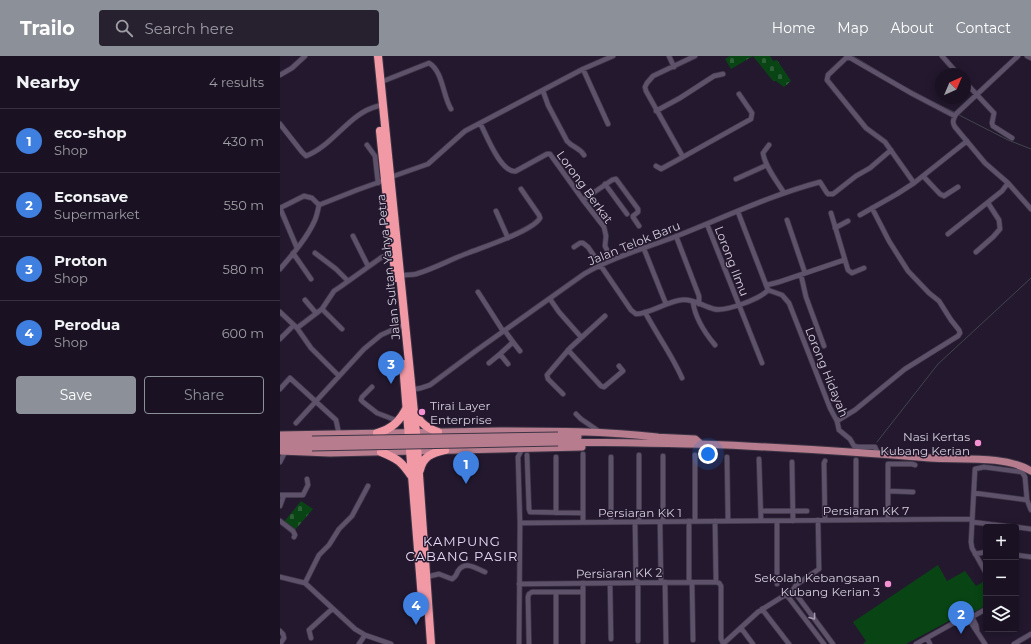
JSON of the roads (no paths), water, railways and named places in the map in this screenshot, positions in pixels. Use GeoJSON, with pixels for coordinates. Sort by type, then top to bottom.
{"type":"FeatureCollection","features":[{"type":"Feature","properties":{"kind":"highway","name":"Jalan Sultan Yahya Petra"},"geometry":{"type":"LineString","coordinates":[[373,56],[414,450],[425,644]]}},
{"type":"Feature","properties":{"kind":"highway","name":"Jalan Sultan Yahya Petra"},"geometry":{"type":"LineString","coordinates":[[378,56],[381,82],[385,180]]}},
{"type":"Feature","properties":{"kind":"highway","name":"Jalan Sultan Yahya Petra"},"geometry":{"type":"LineString","coordinates":[[394,248],[401,275],[411,390],[410,407]]}},
{"type":"Feature","properties":{"kind":"highway"},"geometry":{"type":"LineString","coordinates":[[377,433],[388,429],[398,422],[410,407],[419,420],[429,428],[438,432]]}},
{"type":"Feature","properties":{"kind":"highway"},"geometry":{"type":"LineString","coordinates":[[385,451],[400,461],[416,477],[426,457],[430,454],[445,450]]}},
{"type":"Feature","properties":{"kind":"highway","name":"Jalan Sultan Yahya Petra"},"geometry":{"type":"LineString","coordinates":[[416,477],[431,644]]}},
{"type":"Feature","properties":{"kind":"main road"},"geometry":{"type":"LineString","coordinates":[[280,435],[557,431],[625,433],[658,440],[702,445],[933,458],[978,459],[1013,463],[1023,466],[1031,471]]}},
{"type":"Feature","properties":{"kind":"main road"},"geometry":{"type":"LineString","coordinates":[[428,432],[426,439],[427,443],[434,450]]}},
{"type":"Feature","properties":{"kind":"main road"},"geometry":{"type":"LineString","coordinates":[[385,451],[393,446],[395,439],[395,436],[390,433]]}},
{"type":"Feature","properties":{"kind":"main road"},"geometry":{"type":"LineString","coordinates":[[280,440],[312,443],[558,439],[658,440]]}},
{"type":"Feature","properties":{"kind":"main road"},"geometry":{"type":"LineString","coordinates":[[282,450],[385,451],[511,449],[525,452],[658,440]]}},
{"type":"Feature","properties":{"kind":"main road"},"geometry":{"type":"LineString","coordinates":[[282,450],[312,443]]}},
{"type":"Feature","properties":{"kind":"street"},"geometry":{"type":"LineString","coordinates":[[280,75],[292,68],[305,56]]}},
{"type":"Feature","properties":{"kind":"street"},"geometry":{"type":"LineString","coordinates":[[319,205],[428,164],[466,131],[583,69],[613,56]]}},
{"type":"Feature","properties":{"kind":"street"},"geometry":{"type":"LineString","coordinates":[[669,56],[674,67]]}},
{"type":"Feature","properties":{"kind":"street"},"geometry":{"type":"LineString","coordinates":[[683,157],[656,111],[646,91],[646,87],[647,83],[653,76],[696,56]]}},
{"type":"Feature","properties":{"kind":"street"},"geometry":{"type":"LineString","coordinates":[[914,183],[891,150],[880,138],[866,128],[827,80],[828,75],[847,56],[911,93],[955,116]]}},
{"type":"Feature","properties":{"kind":"street"},"geometry":{"type":"LineString","coordinates":[[942,56],[953,68]]}},
{"type":"Feature","properties":{"kind":"street"},"geometry":{"type":"LineString","coordinates":[[1018,56],[955,116],[953,123],[985,163],[1008,183],[1031,209]]}},
{"type":"Feature","properties":{"kind":"street"},"geometry":{"type":"LineString","coordinates":[[1027,56],[1031,58]]}},
{"type":"Feature","properties":{"kind":"street"},"geometry":{"type":"LineString","coordinates":[[381,82],[429,63],[440,80],[447,102],[451,109]]}},
{"type":"Feature","properties":{"kind":"street"},"geometry":{"type":"LineString","coordinates":[[583,69],[608,124]]}},
{"type":"Feature","properties":{"kind":"street"},"geometry":{"type":"LineString","coordinates":[[656,111],[680,98],[714,76],[723,74]]}},
{"type":"Feature","properties":{"kind":"street"},"geometry":{"type":"LineString","coordinates":[[971,88],[994,113],[992,123],[993,126],[1012,138]]}},
{"type":"Feature","properties":{"kind":"street"},"geometry":{"type":"LineString","coordinates":[[543,91],[548,105],[567,141],[570,145],[578,148],[584,155]]}},
{"type":"Feature","properties":{"kind":"street"},"geometry":{"type":"LineString","coordinates":[[656,166],[661,169],[751,119],[752,113],[739,94]]}},
{"type":"Feature","properties":{"kind":"street"},"geometry":{"type":"LineString","coordinates":[[280,124],[306,156],[320,148],[360,114],[378,106]]}},
{"type":"Feature","properties":{"kind":"street","name":"Lorong Berkat"},"geometry":{"type":"LineString","coordinates":[[480,123],[502,164],[512,172],[549,154],[604,227],[606,231],[605,246],[612,260]]}},
{"type":"Feature","properties":{"kind":"street"},"geometry":{"type":"LineString","coordinates":[[860,215],[914,183],[967,141]]}},
{"type":"Feature","properties":{"kind":"street"},"geometry":{"type":"LineString","coordinates":[[367,145],[375,156],[385,180]]}},
{"type":"Feature","properties":{"kind":"street"},"geometry":{"type":"LineString","coordinates":[[769,145],[763,153],[767,165],[784,193]]}},
{"type":"Feature","properties":{"kind":"street","name":"Jalan Telok Baru"},"geometry":{"type":"LineString","coordinates":[[411,390],[422,388],[430,384],[584,274],[601,264],[644,249],[784,193],[820,182],[827,193],[833,194],[856,176],[870,168],[891,150]]}},
{"type":"Feature","properties":{"kind":"street"},"geometry":{"type":"LineString","coordinates":[[736,179],[767,165]]}},
{"type":"Feature","properties":{"kind":"street"},"geometry":{"type":"LineString","coordinates":[[923,176],[940,194],[944,196],[958,187]]}},
{"type":"Feature","properties":{"kind":"street"},"geometry":{"type":"LineString","coordinates":[[583,200],[605,184],[616,179],[638,209],[638,212],[633,217],[639,226]]}},
{"type":"Feature","properties":{"kind":"street"},"geometry":{"type":"LineString","coordinates":[[948,234],[1002,191],[1008,183]]}},
{"type":"Feature","properties":{"kind":"street"},"geometry":{"type":"LineString","coordinates":[[605,184],[627,214]]}},
{"type":"Feature","properties":{"kind":"street"},"geometry":{"type":"LineString","coordinates":[[401,275],[415,274],[426,270],[468,252],[508,238],[535,224],[540,218],[521,189]]}},
{"type":"Feature","properties":{"kind":"street"},"geometry":{"type":"LineString","coordinates":[[297,248],[280,208],[304,196],[312,198],[319,205]]}},
{"type":"Feature","properties":{"kind":"street"},"geometry":{"type":"LineString","coordinates":[[976,252],[1000,229],[999,220],[988,202]]}},
{"type":"Feature","properties":{"kind":"street"},"geometry":{"type":"LineString","coordinates":[[280,269],[294,253],[311,228],[316,219],[319,205]]}},
{"type":"Feature","properties":{"kind":"street"},"geometry":{"type":"LineString","coordinates":[[837,421],[855,410],[905,368],[958,336],[960,333],[960,330],[951,320],[939,301],[929,293],[908,270],[889,241],[872,208]]}},
{"type":"Feature","properties":{"kind":"street"},"geometry":{"type":"LineString","coordinates":[[496,212],[508,238]]}},
{"type":"Feature","properties":{"kind":"street"},"geometry":{"type":"LineString","coordinates":[[738,212],[767,287]]}},
{"type":"Feature","properties":{"kind":"street"},"geometry":{"type":"LineString","coordinates":[[831,213],[844,260],[849,272],[855,272],[864,268]]}},
{"type":"Feature","properties":{"kind":"street"},"geometry":{"type":"LineString","coordinates":[[787,220],[803,274],[806,297],[824,346]]}},
{"type":"Feature","properties":{"kind":"street"},"geometry":{"type":"LineString","coordinates":[[835,228],[848,221]]}},
{"type":"Feature","properties":{"kind":"street","name":"Lorong Ilmu"},"geometry":{"type":"LineString","coordinates":[[707,224],[762,363]]}},
{"type":"Feature","properties":{"kind":"street"},"geometry":{"type":"LineString","coordinates":[[354,236],[368,266]]}},
{"type":"Feature","properties":{"kind":"street"},"geometry":{"type":"LineString","coordinates":[[676,236],[699,296],[699,304]]}},
{"type":"Feature","properties":{"kind":"street"},"geometry":{"type":"LineString","coordinates":[[574,247],[580,243],[586,244],[633,313],[639,314],[666,304],[685,300],[715,310],[720,310],[758,298],[767,287],[774,284],[844,260]]}},
{"type":"Feature","properties":{"kind":"street"},"geometry":{"type":"LineString","coordinates":[[280,339],[322,309],[334,292],[394,248]]}},
{"type":"Feature","properties":{"kind":"street"},"geometry":{"type":"LineString","coordinates":[[644,249],[666,304]]}},
{"type":"Feature","properties":{"kind":"street"},"geometry":{"type":"LineString","coordinates":[[294,253],[311,279]]}},
{"type":"Feature","properties":{"kind":"street"},"geometry":{"type":"LineString","coordinates":[[315,254],[336,269],[348,281]]}},
{"type":"Feature","properties":{"kind":"street","name":"Lorong Hidayah"},"geometry":{"type":"LineString","coordinates":[[767,287],[782,295],[789,303],[830,408],[837,421],[839,430],[850,439],[854,446],[875,447],[878,454]]}},
{"type":"Feature","properties":{"kind":"street"},"geometry":{"type":"LineString","coordinates":[[478,292],[504,331],[520,351]]}},
{"type":"Feature","properties":{"kind":"street"},"geometry":{"type":"LineString","coordinates":[[550,299],[559,312],[582,337]]}},
{"type":"Feature","properties":{"kind":"street"},"geometry":{"type":"LineString","coordinates":[[305,300],[316,313]]}},
{"type":"Feature","properties":{"kind":"street"},"geometry":{"type":"LineString","coordinates":[[693,302],[696,313],[705,332],[715,345]]}},
{"type":"Feature","properties":{"kind":"street"},"geometry":{"type":"LineString","coordinates":[[322,309],[342,329]]}},
{"type":"Feature","properties":{"kind":"street"},"geometry":{"type":"LineString","coordinates":[[280,312],[296,327],[311,348],[339,376]]}},
{"type":"Feature","properties":{"kind":"street"},"geometry":{"type":"LineString","coordinates":[[645,312],[655,332],[674,361],[682,378]]}},
{"type":"Feature","properties":{"kind":"street"},"geometry":{"type":"LineString","coordinates":[[563,394],[547,377],[568,350],[605,316]]}},
{"type":"Feature","properties":{"kind":"street"},"geometry":{"type":"LineString","coordinates":[[296,423],[364,349],[381,335],[401,326]]}},
{"type":"Feature","properties":{"kind":"street"},"geometry":{"type":"LineString","coordinates":[[490,363],[513,342]]}},
{"type":"Feature","properties":{"kind":"street"},"geometry":{"type":"LineString","coordinates":[[568,350],[601,386],[604,387],[623,371],[619,366]]}},
{"type":"Feature","properties":{"kind":"street"},"geometry":{"type":"LineString","coordinates":[[500,354],[508,364]]}},
{"type":"Feature","properties":{"kind":"street"},"geometry":{"type":"LineString","coordinates":[[280,389],[290,378],[336,420],[340,434]]}},
{"type":"Feature","properties":{"kind":"street"},"geometry":{"type":"LineString","coordinates":[[372,387],[362,397],[362,402],[377,413],[398,422]]}},
{"type":"Feature","properties":{"kind":"street"},"geometry":{"type":"LineString","coordinates":[[576,414],[600,433]]}},
{"type":"Feature","properties":{"kind":"street"},"geometry":{"type":"LineString","coordinates":[[511,449],[518,457],[520,523],[519,644]]}},
{"type":"Feature","properties":{"kind":"street"},"geometry":{"type":"LineString","coordinates":[[280,462],[282,450]]}},
{"type":"Feature","properties":{"kind":"street"},"geometry":{"type":"LineString","coordinates":[[518,457],[525,452]]}},
{"type":"Feature","properties":{"kind":"street"},"geometry":{"type":"LineString","coordinates":[[525,452],[530,512],[583,513]]}},
{"type":"Feature","properties":{"kind":"street"},"geometry":{"type":"LineString","coordinates":[[583,454],[583,522]]}},
{"type":"Feature","properties":{"kind":"street"},"geometry":{"type":"LineString","coordinates":[[638,641],[637,522],[639,455]]}},
{"type":"Feature","properties":{"kind":"street"},"geometry":{"type":"LineString","coordinates":[[662,456],[661,522],[666,643]]}},
{"type":"Feature","properties":{"kind":"street"},"geometry":{"type":"LineString","coordinates":[[695,456],[695,521]]}},
{"type":"Feature","properties":{"kind":"street"},"geometry":{"type":"LineString","coordinates":[[556,457],[556,513]]}},
{"type":"Feature","properties":{"kind":"street"},"geometry":{"type":"LineString","coordinates":[[611,457],[611,522]]}},
{"type":"Feature","properties":{"kind":"street"},"geometry":{"type":"LineString","coordinates":[[727,457],[728,521]]}},
{"type":"Feature","properties":{"kind":"street"},"geometry":{"type":"LineString","coordinates":[[759,459],[761,521]]}},
{"type":"Feature","properties":{"kind":"street"},"geometry":{"type":"LineString","coordinates":[[825,460],[825,520]]}},
{"type":"Feature","properties":{"kind":"street"},"geometry":{"type":"LineString","coordinates":[[856,460],[856,520]]}},
{"type":"Feature","properties":{"kind":"street"},"geometry":{"type":"LineString","coordinates":[[792,462],[793,521]]}},
{"type":"Feature","properties":{"kind":"street"},"geometry":{"type":"LineString","coordinates":[[888,520],[888,464],[915,465]]}},
{"type":"Feature","properties":{"kind":"street"},"geometry":{"type":"LineString","coordinates":[[983,568],[970,542],[975,469],[984,467],[1020,471],[1023,473],[1025,477],[1027,500],[1031,510]]}},
{"type":"Feature","properties":{"kind":"street"},"geometry":{"type":"LineString","coordinates":[[280,506],[282,495],[303,495],[308,485],[307,479]]}},
{"type":"Feature","properties":{"kind":"street"},"geometry":{"type":"LineString","coordinates":[[305,583],[319,555],[329,545],[339,529],[352,516],[368,486]]}},
{"type":"Feature","properties":{"kind":"street"},"geometry":{"type":"LineString","coordinates":[[888,491],[913,492]]}},
{"type":"Feature","properties":{"kind":"street"},"geometry":{"type":"LineString","coordinates":[[974,493],[1027,500]]}},
{"type":"Feature","properties":{"kind":"street"},"geometry":{"type":"LineString","coordinates":[[761,511],[808,511]]}},
{"type":"Feature","properties":{"kind":"street"},"geometry":{"type":"LineString","coordinates":[[715,521],[717,582],[721,586],[721,639],[723,644],[762,609],[793,590],[796,585],[818,570],[818,520]]}},
{"type":"Feature","properties":{"kind":"street"},"geometry":{"type":"LineString","coordinates":[[280,521],[293,532],[295,535],[294,537]]}},
{"type":"Feature","properties":{"kind":"street"},"geometry":{"type":"LineString","coordinates":[[689,521],[693,640]]}},
{"type":"Feature","properties":{"kind":"street","name":"Persiaran KK 1"},"geometry":{"type":"LineString","coordinates":[[520,523],[761,521]]}},
{"type":"Feature","properties":{"kind":"street","name":"Persiaran KK 7"},"geometry":{"type":"LineString","coordinates":[[761,521],[972,521],[994,524]]}},
{"type":"Feature","properties":{"kind":"street"},"geometry":{"type":"LineString","coordinates":[[777,521],[777,584]]}},
{"type":"Feature","properties":{"kind":"street","name":"Persiaran KK 7"},"geometry":{"type":"LineString","coordinates":[[1019,528],[1031,529]]}},
{"type":"Feature","properties":{"kind":"street"},"geometry":{"type":"LineString","coordinates":[[975,554],[983,553]]}},
{"type":"Feature","properties":{"kind":"street"},"geometry":{"type":"LineString","coordinates":[[1019,555],[1031,557]]}},
{"type":"Feature","properties":{"kind":"street"},"geometry":{"type":"LineString","coordinates":[[426,577],[439,574],[452,579],[456,577],[461,567],[465,565],[470,565],[485,572]]}},
{"type":"Feature","properties":{"kind":"street"},"geometry":{"type":"LineString","coordinates":[[280,577],[305,583],[355,629],[365,635],[391,644]]}},
{"type":"Feature","properties":{"kind":"street","name":"Persiaran KK 2"},"geometry":{"type":"LineString","coordinates":[[519,584],[717,582]]}},
{"type":"Feature","properties":{"kind":"street"},"geometry":{"type":"LineString","coordinates":[[553,583],[556,644]]}},
{"type":"Feature","properties":{"kind":"street"},"geometry":{"type":"LineString","coordinates":[[583,583],[583,642]]}},
{"type":"Feature","properties":{"kind":"street"},"geometry":{"type":"LineString","coordinates":[[610,583],[611,639]]}},
{"type":"Feature","properties":{"kind":"street"},"geometry":{"type":"LineString","coordinates":[[793,590],[833,644]]}},
{"type":"Feature","properties":{"kind":"street"},"geometry":{"type":"LineString","coordinates":[[529,644],[529,594],[532,592],[583,592]]}},
{"type":"Feature","properties":{"kind":"street"},"geometry":{"type":"LineString","coordinates":[[786,594],[824,644]]}},
{"type":"Feature","properties":{"kind":"street"},"geometry":{"type":"LineString","coordinates":[[311,638],[309,630],[332,609]]}},
{"type":"Feature","properties":{"kind":"street"},"geometry":{"type":"LineString","coordinates":[[762,609],[789,644]]}},
{"type":"Feature","properties":{"kind":"street"},"geometry":{"type":"LineString","coordinates":[[916,644],[959,620],[970,617],[983,610]]}},
{"type":"Feature","properties":{"kind":"street"},"geometry":{"type":"LineString","coordinates":[[970,617],[985,644]]}},
{"type":"Feature","properties":{"kind":"street"},"geometry":{"type":"LineString","coordinates":[[741,628],[753,644]]}},
{"type":"Feature","properties":{"kind":"street"},"geometry":{"type":"LineString","coordinates":[[519,630],[528,630]]}},
{"type":"Feature","properties":{"kind":"street"},"geometry":{"type":"LineString","coordinates":[[280,631],[284,638],[280,644]]}},
{"type":"Feature","properties":{"kind":"street"},"geometry":{"type":"LineString","coordinates":[[1014,644],[1031,634]]}},
{"type":"Feature","properties":{"kind":"street"},"geometry":{"type":"LineString","coordinates":[[360,644],[365,635]]}},
{"type":"Feature","properties":{"kind":"street"},"geometry":{"type":"LineString","coordinates":[[927,638],[930,644]]}},
{"type":"Feature","properties":{"kind":"waterway"},"geometry":{"type":"LineString","coordinates":[[853,56],[898,83]]}},
{"type":"Feature","properties":{"kind":"waterway"},"geometry":{"type":"LineString","coordinates":[[905,87],[927,99]]}},
{"type":"Feature","properties":{"kind":"waterway"},"geometry":{"type":"LineString","coordinates":[[929,100],[954,112]]}},
{"type":"Feature","properties":{"kind":"waterway"},"geometry":{"type":"LineString","coordinates":[[959,115],[1008,140],[1031,149]]}},
{"type":"Feature","properties":{"kind":"waterway"},"geometry":{"type":"LineString","coordinates":[[877,442],[938,364],[1031,278]]}},
{"type":"Feature","properties":{"kind":"place","name":"Proton"},"geometry":{"type":"Point","coordinates":[391,384]}},
{"type":"Feature","properties":{"kind":"place","name":"Tirai Layer Enterprise"},"geometry":{"type":"Point","coordinates":[422,412]}},
{"type":"Feature","properties":{"kind":"place","name":"Nasi Kertas Kubang Kerian"},"geometry":{"type":"Point","coordinates":[978,443]}},
{"type":"Feature","properties":{"kind":"place","name":"eco-shop"},"geometry":{"type":"Point","coordinates":[466,484]}},
{"type":"Feature","properties":{"kind":"place","name":"Sekolah Kebangsaan Kubang Kerian 3"},"geometry":{"type":"Point","coordinates":[888,584]}},
{"type":"Feature","properties":{"kind":"place","name":"Perodua"},"geometry":{"type":"Point","coordinates":[416,625]}},
{"type":"Feature","properties":{"kind":"place","name":"Econsave"},"geometry":{"type":"Point","coordinates":[961,634]}},
{"type":"Feature","properties":{"kind":"district","name":"KAMPUNG CABANG PASIR"},"geometry":{"type":"Point","coordinates":[462,548]}}]}
